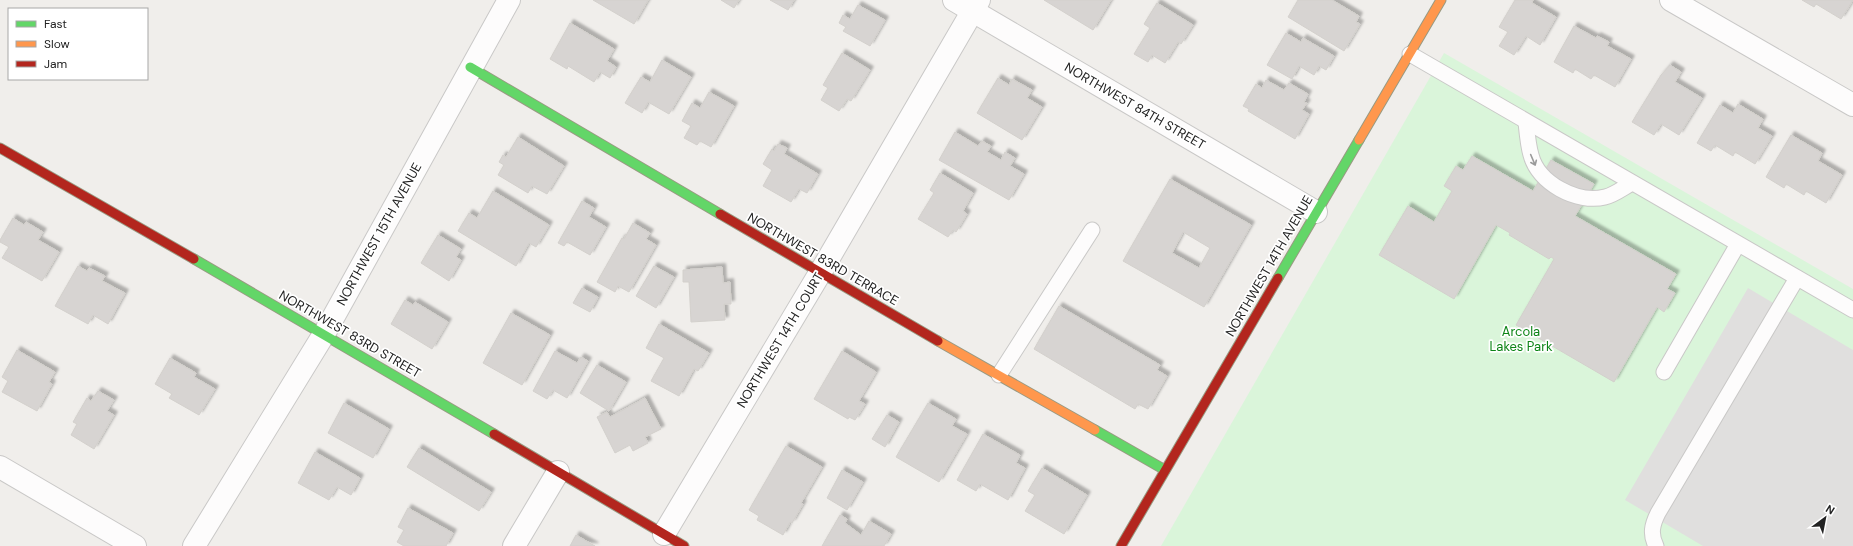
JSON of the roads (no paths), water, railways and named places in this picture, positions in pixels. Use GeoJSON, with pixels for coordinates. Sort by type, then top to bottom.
{"type":"FeatureCollection","features":[{"type":"Feature","properties":{"kind":"street","name":"NORTHWEST 15TH AVENUE"},"geometry":{"type":"LineString","coordinates":[[194,546],[324,334],[470,67],[509,0]]}},
{"type":"Feature","properties":{"kind":"street","name":"NORTHWEST 14TH AVENUE"},"geometry":{"type":"LineString","coordinates":[[1121,546],[1441,0]]}},
{"type":"Feature","properties":{"kind":"street"},"geometry":{"type":"LineString","coordinates":[[1671,0],[1853,105]]}},
{"type":"Feature","properties":{"kind":"street","name":"NORTHWEST 84TH STREET"},"geometry":{"type":"LineString","coordinates":[[968,4],[1316,212]]}},
{"type":"Feature","properties":{"kind":"street","name":"NORTHWEST 14TH COURT"},"geometry":{"type":"LineString","coordinates":[[664,534],[820,273],[968,4]]}},
{"type":"Feature","properties":{"kind":"street","name":"NORTHWEST 83RD TERRACE"},"geometry":{"type":"LineString","coordinates":[[470,67],[820,273],[1165,470]]}},
{"type":"Feature","properties":{"kind":"street","name":"NORTHWEST 83RD STREET"},"geometry":{"type":"LineString","coordinates":[[0,148],[324,334],[684,546]]}},
{"type":"Feature","properties":{"kind":"street"},"geometry":{"type":"LineString","coordinates":[[0,467],[135,546]]}},
{"type":"Feature","properties":{"kind":"street"},"geometry":{"type":"LineString","coordinates":[[514,546],[558,472]]}},
{"type":"Feature","properties":{"kind":"lane"},"geometry":{"type":"LineString","coordinates":[[1410,54],[1853,310]]}},
{"type":"Feature","properties":{"kind":"lane"},"geometry":{"type":"LineString","coordinates":[[1526,122],[1531,156],[1537,168],[1543,176],[1561,188],[1575,195],[1593,199],[1612,195],[1632,183]]}},
{"type":"Feature","properties":{"kind":"lane"},"geometry":{"type":"LineString","coordinates":[[999,375],[1092,230]]}},
{"type":"Feature","properties":{"kind":"lane"},"geometry":{"type":"LineString","coordinates":[[1664,372],[1738,244]]}},
{"type":"Feature","properties":{"kind":"lane"},"geometry":{"type":"LineString","coordinates":[[1656,546],[1652,538],[1652,529],[1658,513],[1796,278]]}},
{"type":"Feature","properties":{"kind":"park label","name":"Arcola Lakes Park"},"geometry":{"type":"Point","coordinates":[1521,338]}}]}
